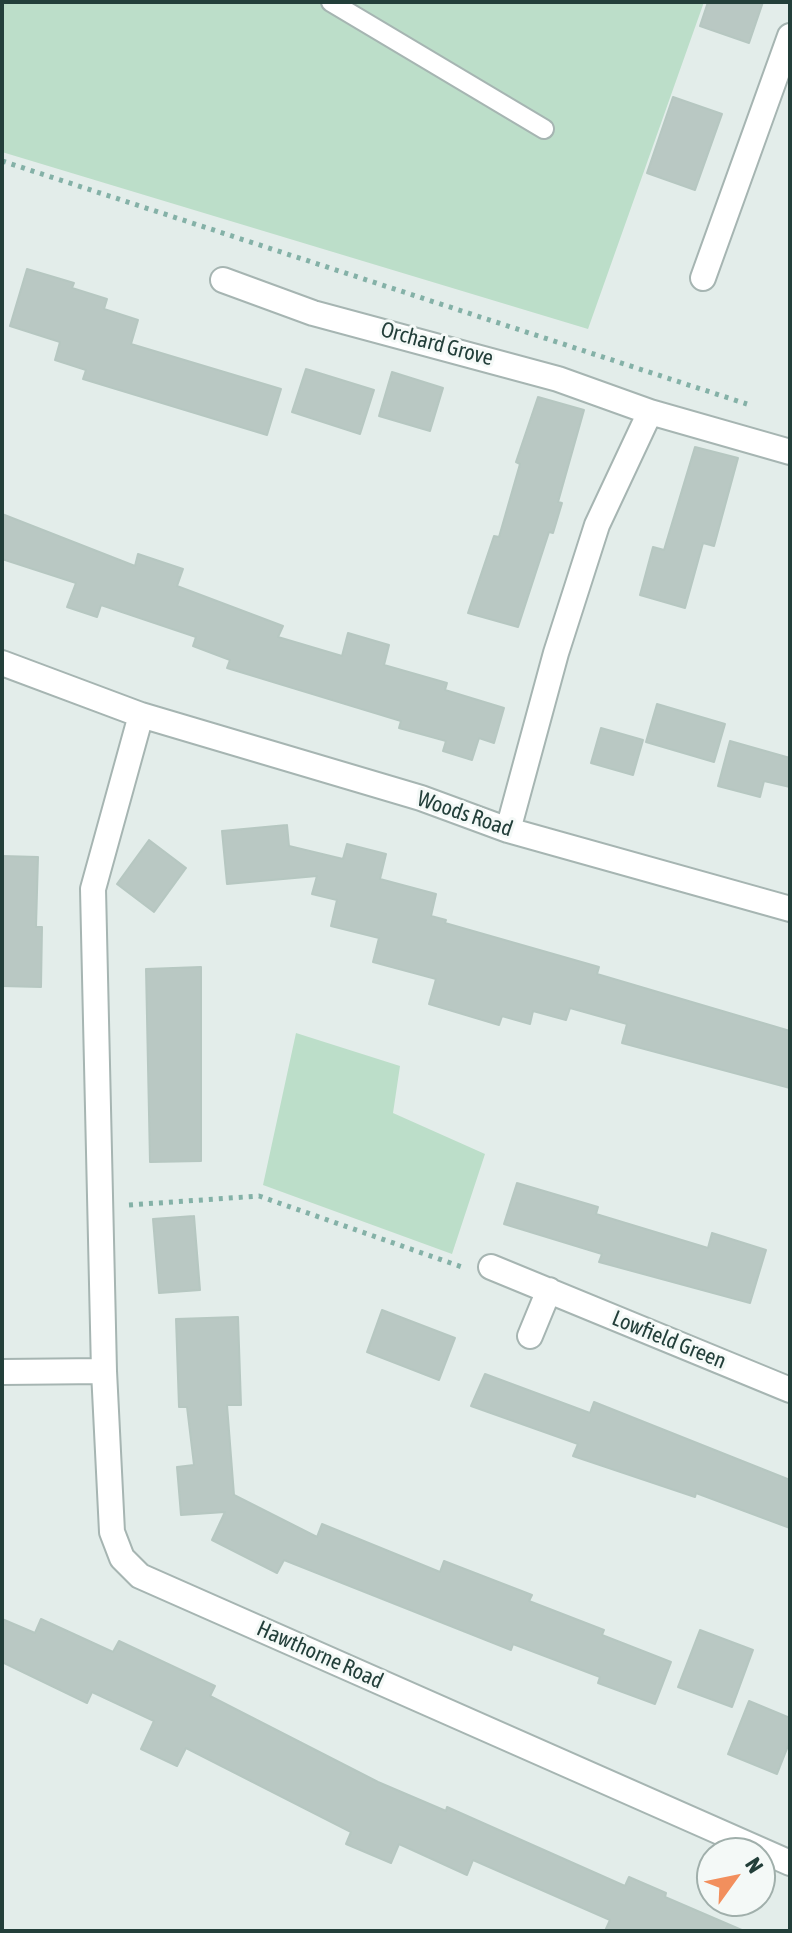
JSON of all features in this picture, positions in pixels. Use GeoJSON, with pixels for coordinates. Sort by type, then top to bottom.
{"type":"FeatureCollection","features":[{"type":"Feature","properties":{"kind":"street"},"geometry":{"type":"LineString","coordinates":[[703,278],[790,36]]}},
{"type":"Feature","properties":{"kind":"street","name":"Orchard Grove"},"geometry":{"type":"LineString","coordinates":[[223,280],[313,313],[558,379],[650,412],[790,452]]}},
{"type":"Feature","properties":{"kind":"street"},"geometry":{"type":"LineString","coordinates":[[508,830],[556,653],[597,525],[650,412]]}},
{"type":"Feature","properties":{"kind":"street","name":"Woods Road"},"geometry":{"type":"LineString","coordinates":[[2,663],[141,715],[421,798],[508,830],[790,909]]}},
{"type":"Feature","properties":{"kind":"street"},"geometry":{"type":"LineString","coordinates":[[2,1372],[104,1371],[93,889],[141,715]]}},
{"type":"Feature","properties":{"kind":"street","name":"Lowfield Green"},"geometry":{"type":"LineString","coordinates":[[491,1267],[790,1390]]}},
{"type":"Feature","properties":{"kind":"street"},"geometry":{"type":"LineString","coordinates":[[530,1336],[549,1290]]}},
{"type":"Feature","properties":{"kind":"street","name":"Hawthorne Road"},"geometry":{"type":"LineString","coordinates":[[104,1371],[112,1532],[122,1558],[140,1576],[790,1863]]}},
{"type":"Feature","properties":{"kind":"lane"},"geometry":{"type":"LineString","coordinates":[[331,2],[544,129]]}},
{"type":"Feature","properties":{"kind":"path"},"geometry":{"type":"LineString","coordinates":[[2,161],[760,408]]}},
{"type":"Feature","properties":{"kind":"path"},"geometry":{"type":"LineString","coordinates":[[100,1207],[259,1196],[457,1267],[491,1267]]}},
{"type":"Feature","properties":{"kind":"green space"},"geometry":{"type":"Polygon","coordinates":[[[2,2],[704,2],[588,329],[2,152],[2,2]]]}},
{"type":"Feature","properties":{"kind":"green space"},"geometry":{"type":"Polygon","coordinates":[[[296,1033],[400,1066],[393,1113],[485,1154],[452,1254],[263,1185],[296,1033]]]}},
{"type":"Feature","properties":{"kind":"building"},"geometry":{"type":"Polygon","coordinates":[[[708,2],[763,2],[749,43],[700,26],[708,2]]]}},
{"type":"Feature","properties":{"kind":"building"},"geometry":{"type":"Polygon","coordinates":[[[673,97],[722,114],[695,190],[647,173],[673,97]]]}},
{"type":"Feature","properties":{"kind":"building"},"geometry":{"type":"Polygon","coordinates":[[[27,269],[74,283],[72,288],[107,299],[104,309],[138,320],[131,344],[281,389],[267,435],[83,379],[86,370],[55,360],[60,342],[10,326],[27,269]]]}},
{"type":"Feature","properties":{"kind":"building"},"geometry":{"type":"Polygon","coordinates":[[[306,369],[374,390],[360,434],[292,412],[306,369]]]}},
{"type":"Feature","properties":{"kind":"building"},"geometry":{"type":"Polygon","coordinates":[[[392,372],[443,388],[430,431],[379,416],[392,372]]]}},
{"type":"Feature","properties":{"kind":"building"},"geometry":{"type":"Polygon","coordinates":[[[538,397],[584,410],[558,502],[562,503],[553,533],[549,532],[518,627],[468,613],[494,536],[499,537],[520,464],[516,462],[538,397]]]}},
{"type":"Feature","properties":{"kind":"building"},"geometry":{"type":"Polygon","coordinates":[[[695,447],[738,458],[714,546],[703,543],[685,608],[640,595],[653,547],[664,550],[695,447]]]}},
{"type":"Feature","properties":{"kind":"building"},"geometry":{"type":"Polygon","coordinates":[[[2,514],[135,566],[138,554],[183,569],[177,586],[283,626],[278,637],[342,656],[348,633],[389,645],[384,665],[447,683],[445,690],[504,708],[494,743],[479,738],[472,760],[443,751],[446,741],[399,728],[401,721],[227,668],[230,660],[193,646],[196,637],[101,605],[97,617],[67,607],[76,583],[2,559],[2,514]]]}},
{"type":"Feature","properties":{"kind":"building"},"geometry":{"type":"Polygon","coordinates":[[[657,704],[725,724],[714,762],[646,742],[657,704]]]}},
{"type":"Feature","properties":{"kind":"building"},"geometry":{"type":"Polygon","coordinates":[[[601,728],[643,740],[633,775],[591,763],[601,728]]]}},
{"type":"Feature","properties":{"kind":"building"},"geometry":{"type":"Polygon","coordinates":[[[730,741],[790,758],[790,787],[764,781],[760,797],[718,786],[730,741]]]}},
{"type":"Feature","properties":{"kind":"building"},"geometry":{"type":"Polygon","coordinates":[[[287,825],[289,846],[343,859],[347,844],[386,854],[380,879],[436,894],[431,916],[446,920],[445,923],[599,967],[597,974],[790,1031],[790,1088],[622,1043],[627,1024],[570,1008],[566,1020],[533,1011],[530,1024],[502,1016],[499,1025],[429,1004],[436,979],[373,962],[379,938],[331,926],[337,900],[312,894],[317,876],[227,884],[222,831],[287,825]]]}},
{"type":"Feature","properties":{"kind":"building"},"geometry":{"type":"Polygon","coordinates":[[[149,840],[186,868],[154,912],[117,884],[149,840]]]}},
{"type":"Feature","properties":{"kind":"building"},"geometry":{"type":"Polygon","coordinates":[[[2,856],[38,857],[36,927],[42,927],[41,987],[2,986],[2,856]]]}},
{"type":"Feature","properties":{"kind":"building"},"geometry":{"type":"Polygon","coordinates":[[[201,967],[201,1161],[150,1162],[146,969],[201,967]]]}},
{"type":"Feature","properties":{"kind":"building"},"geometry":{"type":"Polygon","coordinates":[[[517,1183],[598,1207],[596,1214],[708,1248],[712,1233],[766,1250],[750,1303],[599,1262],[602,1254],[504,1224],[517,1183]]]}},
{"type":"Feature","properties":{"kind":"building"},"geometry":{"type":"Polygon","coordinates":[[[194,1216],[200,1290],[159,1293],[153,1219],[194,1216]]]}},
{"type":"Feature","properties":{"kind":"building"},"geometry":{"type":"Polygon","coordinates":[[[382,1310],[455,1338],[439,1380],[367,1352],[382,1310]]]}},
{"type":"Feature","properties":{"kind":"building"},"geometry":{"type":"Polygon","coordinates":[[[238,1317],[241,1405],[227,1405],[234,1495],[317,1537],[322,1524],[440,1572],[444,1561],[532,1595],[529,1601],[604,1630],[602,1635],[671,1662],[655,1704],[598,1683],[600,1677],[513,1644],[511,1650],[284,1560],[277,1573],[212,1540],[225,1512],[181,1515],[177,1467],[194,1465],[187,1407],[179,1407],[176,1319],[238,1317]]]}},
{"type":"Feature","properties":{"kind":"building"},"geometry":{"type":"Polygon","coordinates":[[[485,1374],[590,1413],[594,1402],[790,1480],[790,1528],[696,1493],[695,1497],[573,1456],[578,1444],[471,1406],[485,1374]]]}},
{"type":"Feature","properties":{"kind":"building"},"geometry":{"type":"Polygon","coordinates":[[[2,1619],[35,1633],[41,1619],[113,1652],[119,1641],[215,1686],[210,1696],[378,1782],[446,1811],[447,1807],[625,1886],[629,1877],[696,1910],[696,1917],[711,1917],[744,1931],[605,1931],[610,1920],[473,1860],[467,1875],[399,1844],[391,1863],[346,1844],[351,1832],[186,1748],[177,1766],[141,1749],[154,1721],[92,1692],[87,1703],[2,1662],[2,1619]]]}},
{"type":"Feature","properties":{"kind":"building"},"geometry":{"type":"Polygon","coordinates":[[[700,1630],[753,1650],[732,1707],[678,1687],[700,1630]]]}},
{"type":"Feature","properties":{"kind":"building"},"geometry":{"type":"Polygon","coordinates":[[[749,1701],[790,1718],[790,1741],[777,1774],[728,1754],[749,1701]]]}}]}
